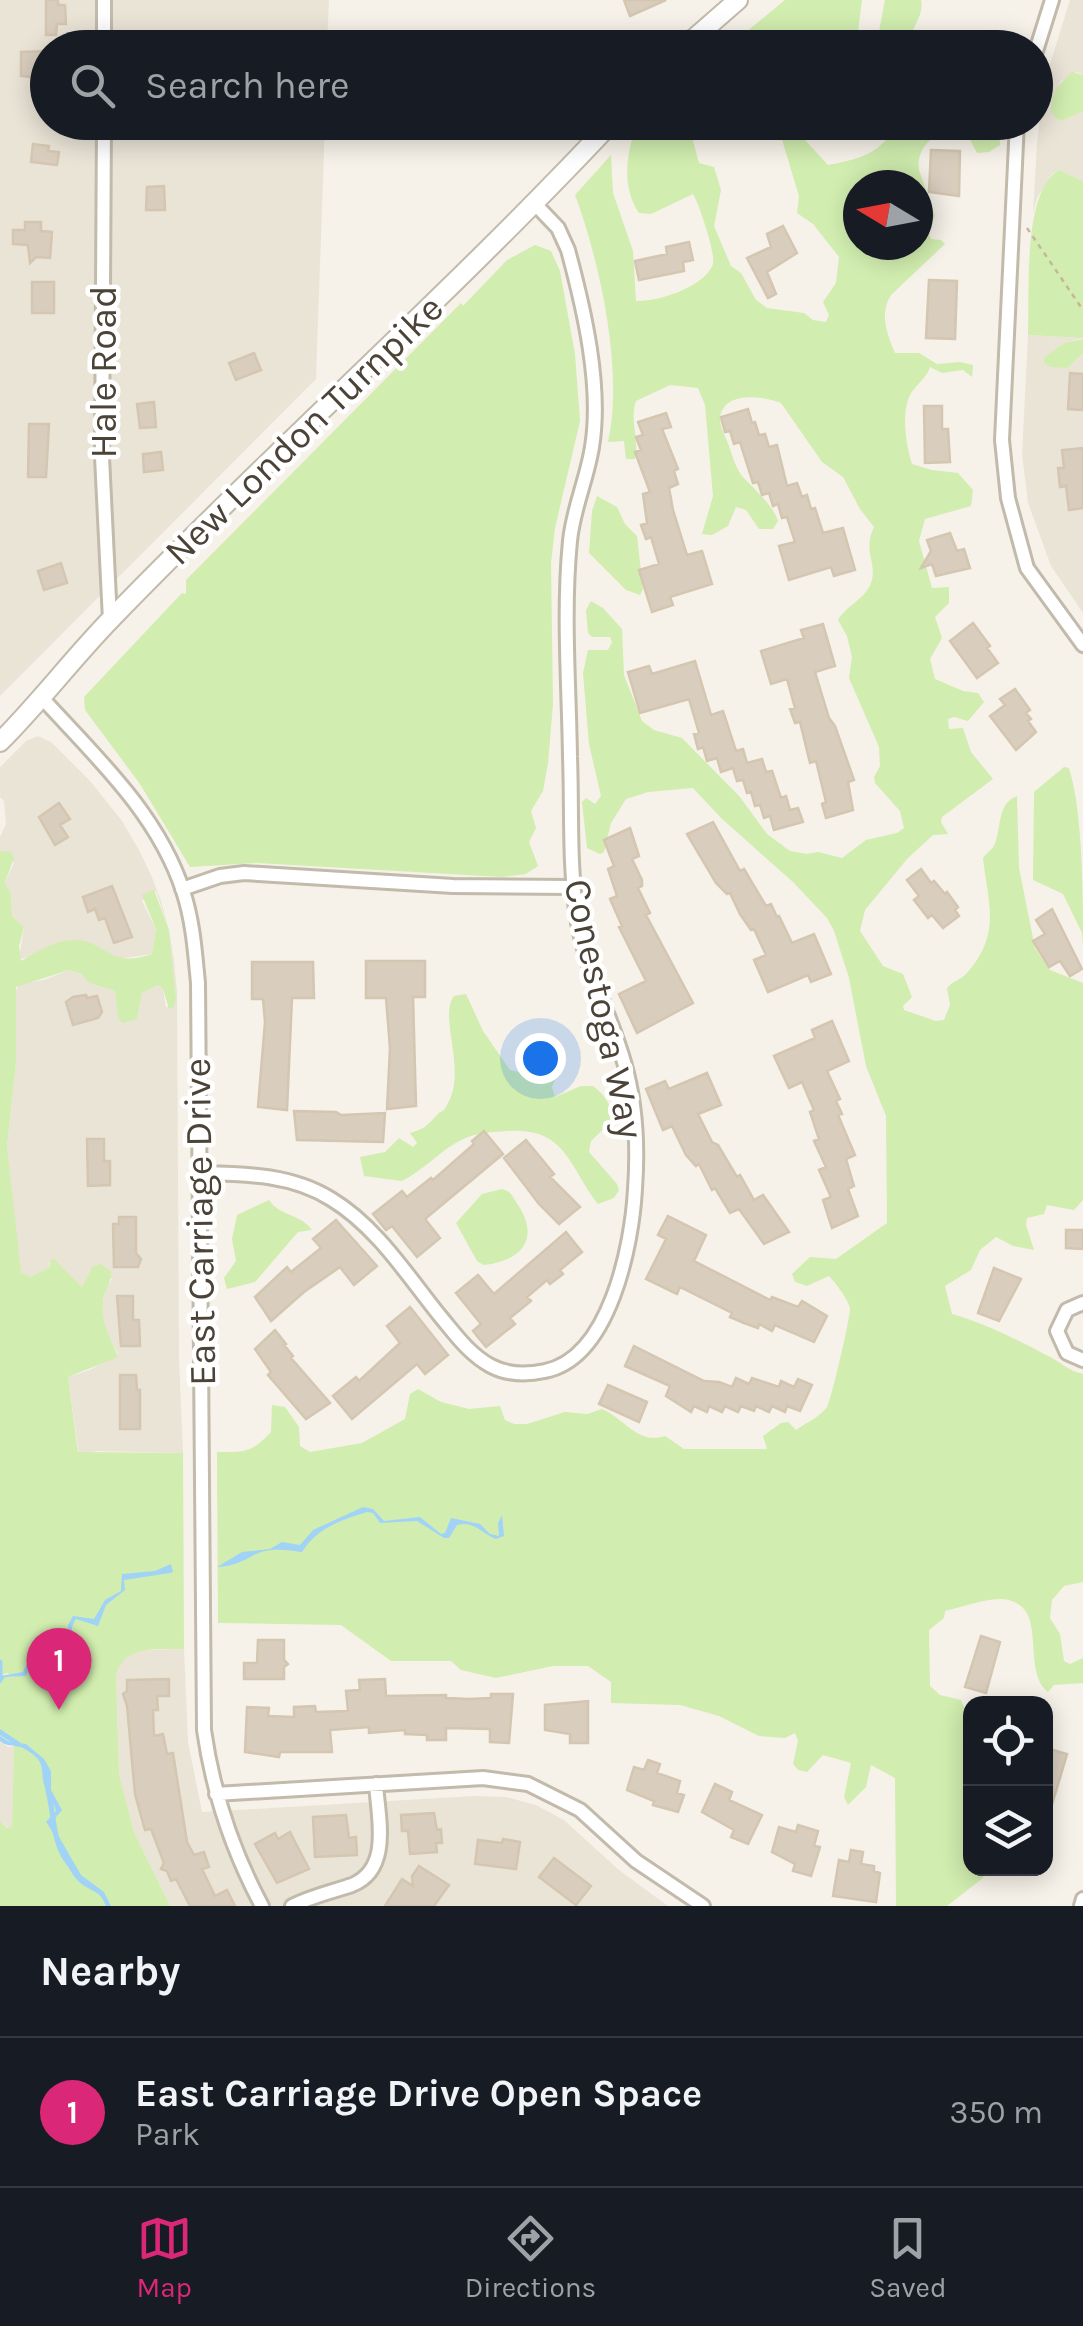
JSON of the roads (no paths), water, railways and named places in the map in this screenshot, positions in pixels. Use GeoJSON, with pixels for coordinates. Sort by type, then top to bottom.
{"type":"FeatureCollection","features":[{"type":"Feature","properties":{"kind":"street"},"geometry":{"type":"LineString","coordinates":[[104,0],[104,30]]}},
{"type":"Feature","properties":{"kind":"street"},"geometry":{"type":"LineString","coordinates":[[703,30],[738,0]]}},
{"type":"Feature","properties":{"kind":"street"},"geometry":{"type":"LineString","coordinates":[[1043,30],[1052,0]]}},
{"type":"Feature","properties":{"kind":"street","name":"Hale Road"},"geometry":{"type":"LineString","coordinates":[[104,140],[102,457],[110,620]]}},
{"type":"Feature","properties":{"kind":"street","name":"New London Turnpike"},"geometry":{"type":"LineString","coordinates":[[0,742],[43,699],[110,620],[535,204],[595,140]]}},
{"type":"Feature","properties":{"kind":"street"},"geometry":{"type":"LineString","coordinates":[[1016,140],[1002,440],[1008,498],[1026,568],[1083,646]]}},
{"type":"Feature","properties":{"kind":"street","name":"Conestoga Way"},"geometry":{"type":"LineString","coordinates":[[200,1172],[272,1177],[313,1189],[349,1210],[461,1342],[494,1368],[528,1374],[549,1371],[572,1360],[591,1341],[623,1264],[632,1224],[637,1148],[624,1062],[587,960],[574,887],[568,675],[570,539],[592,447],[595,391],[568,250],[558,228],[535,204]]}},
{"type":"Feature","properties":{"kind":"street","name":"East Carriage Drive"},"geometry":{"type":"LineString","coordinates":[[43,699],[141,809],[182,889],[193,932],[198,983],[204,1730],[216,1794],[237,1857],[262,1906]]}},
{"type":"Feature","properties":{"kind":"street"},"geometry":{"type":"LineString","coordinates":[[182,889],[220,876],[244,873],[453,886],[574,887]]}},
{"type":"Feature","properties":{"kind":"street"},"geometry":{"type":"LineString","coordinates":[[1083,1303],[1067,1310],[1057,1331],[1067,1353],[1083,1360]]}},
{"type":"Feature","properties":{"kind":"street"},"geometry":{"type":"LineString","coordinates":[[216,1794],[483,1778],[528,1784],[552,1793],[590,1817],[659,1879],[703,1906]]}},
{"type":"Feature","properties":{"kind":"street"},"geometry":{"type":"LineString","coordinates":[[292,1906],[316,1894],[351,1885],[370,1871],[379,1849],[376,1784]]}},
{"type":"Feature","properties":{"kind":"water"},"geometry":{"type":"Polygon","coordinates":[[[363,1507],[373,1509],[384,1521],[420,1517],[441,1534],[451,1518],[480,1524],[490,1534],[499,1536],[502,1515],[504,1536],[496,1539],[463,1524],[444,1538],[417,1521],[380,1523],[373,1513],[367,1512],[322,1531],[302,1552],[260,1552],[217,1567],[242,1552],[270,1549],[282,1542],[300,1545],[313,1530],[363,1507]]]}},
{"type":"Feature","properties":{"kind":"water"},"geometry":{"type":"Polygon","coordinates":[[[171,1564],[173,1572],[124,1580],[125,1590],[106,1605],[98,1626],[76,1619],[67,1652],[34,1656],[26,1676],[5,1677],[0,1684],[0,1676],[23,1672],[32,1653],[59,1648],[67,1640],[73,1616],[94,1619],[105,1600],[121,1591],[122,1574],[155,1571],[171,1564]]]}},
{"type":"Feature","properties":{"kind":"water"},"geometry":{"type":"Polygon","coordinates":[[[0,1736],[26,1744],[44,1759],[51,1771],[51,1790],[62,1810],[51,1823],[81,1875],[104,1892],[111,1906],[106,1906],[99,1895],[77,1879],[46,1822],[56,1811],[45,1788],[40,1762],[23,1748],[3,1743],[0,1736]]]}},
{"type":"Feature","properties":{"kind":"waterway"},"geometry":{"type":"LineString","coordinates":[[0,1662],[0,1680]]}},
{"type":"Feature","properties":{"kind":"waterway"},"geometry":{"type":"LineString","coordinates":[[0,1732],[18,1744]]}},
{"type":"Feature","properties":{"kind":"waterway"},"geometry":{"type":"LineString","coordinates":[[48,1791],[57,1839],[70,1865]]}},
{"type":"Feature","properties":{"kind":"place","name":"East Carriage Drive Open Space"},"geometry":{"type":"Point","coordinates":[59,1710]}}]}
